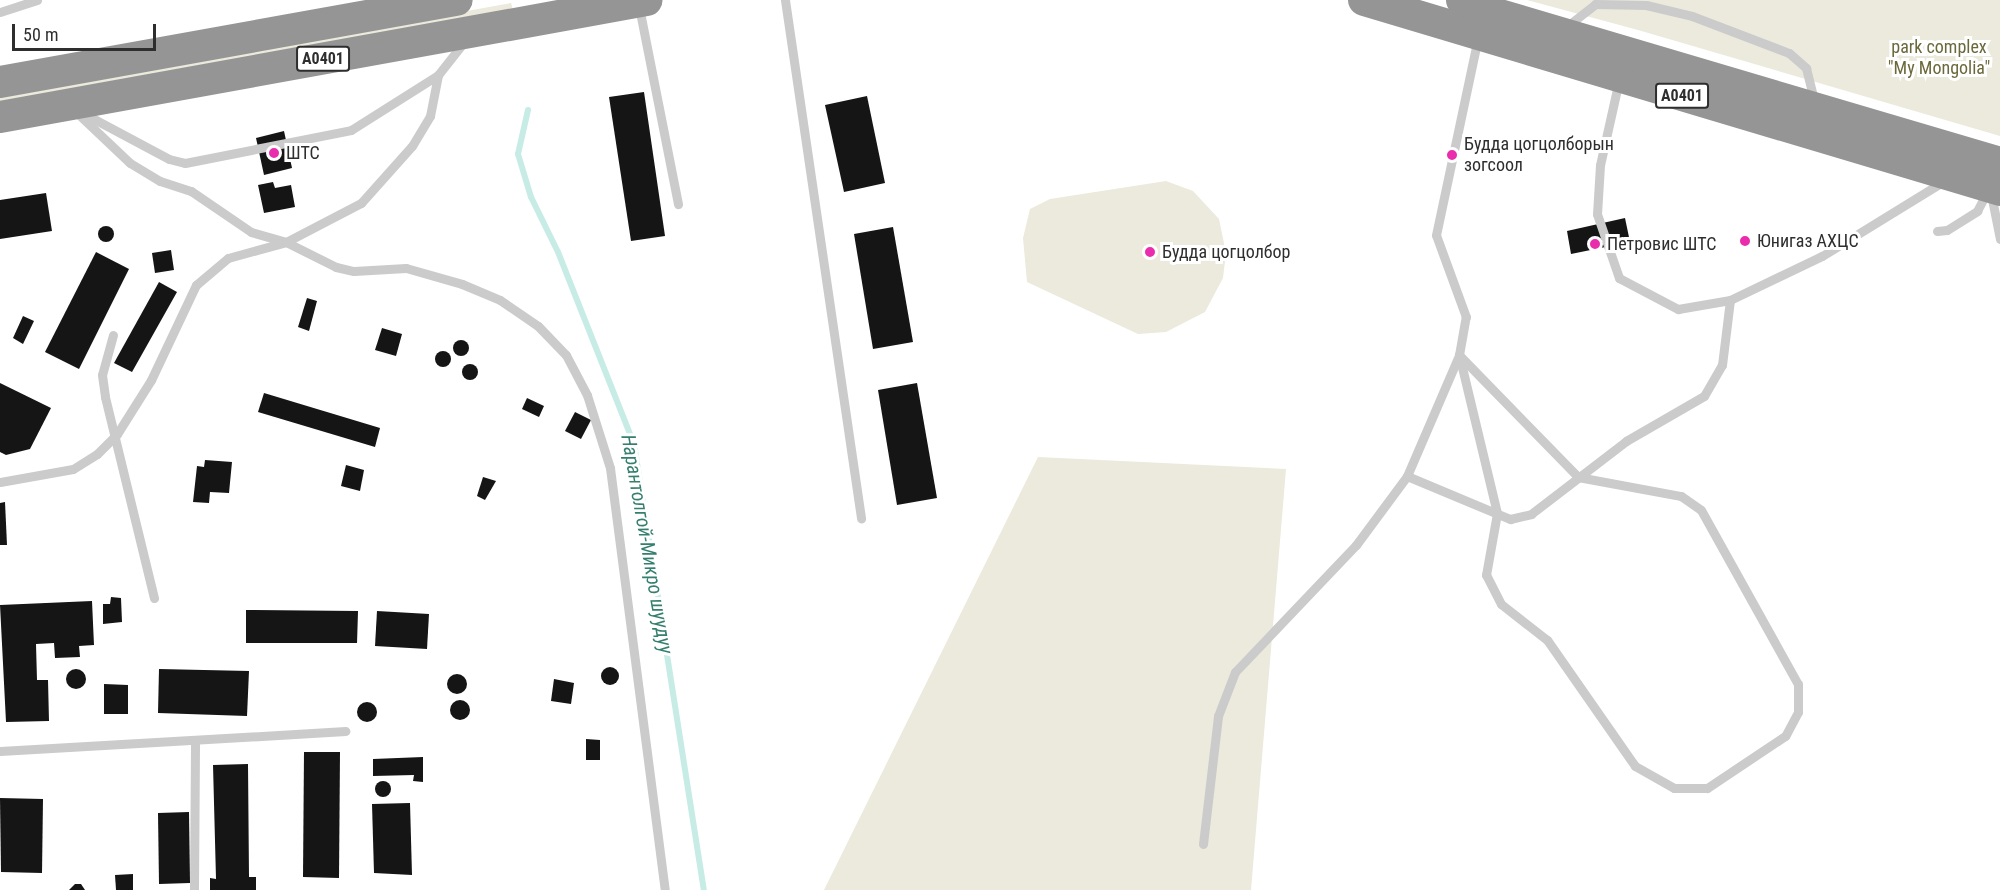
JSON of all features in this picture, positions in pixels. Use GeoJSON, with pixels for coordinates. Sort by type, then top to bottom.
{"type":"FeatureCollection","features":[{"type":"Feature","properties":{"kind":"highway","name":"A0401"},"geometry":{"type":"LineString","coordinates":[[0,82],[457,0]]}},
{"type":"Feature","properties":{"kind":"highway","name":"A0401"},"geometry":{"type":"LineString","coordinates":[[1364,0],[1951,176],[1997,180]]}},
{"type":"Feature","properties":{"kind":"highway","name":"A0401"},"geometry":{"type":"LineString","coordinates":[[1462,0],[1476,8],[1816,109],[1997,180]]}},
{"type":"Feature","properties":{"kind":"highway","name":"A0401"},"geometry":{"type":"LineString","coordinates":[[0,117],[471,32],[525,11],[642,1]]}},
{"type":"Feature","properties":{"kind":"lane"},"geometry":{"type":"LineString","coordinates":[[0,12],[37,0]]}},
{"type":"Feature","properties":{"kind":"lane"},"geometry":{"type":"LineString","coordinates":[[785,0],[861,518]]}},
{"type":"Feature","properties":{"kind":"lane"},"geometry":{"type":"LineString","coordinates":[[642,1],[678,204]]}},
{"type":"Feature","properties":{"kind":"lane"},"geometry":{"type":"LineString","coordinates":[[1559,33],[1595,4],[1646,4],[1692,16],[1790,53],[1806,68],[1816,109]]}},
{"type":"Feature","properties":{"kind":"lane"},"geometry":{"type":"LineString","coordinates":[[69,105],[169,159],[185,163],[336,136],[438,75],[471,32]]}},
{"type":"Feature","properties":{"kind":"lane"},"geometry":{"type":"LineString","coordinates":[[1203,844],[1218,716],[1236,672],[1356,545],[1407,476],[1459,355],[1466,317],[1436,235],[1479,36]]}},
{"type":"Feature","properties":{"kind":"lane"},"geometry":{"type":"LineString","coordinates":[[0,482],[73,469],[97,454],[117,434],[151,380],[196,285],[228,258],[286,242],[361,203],[412,146],[430,116],[438,75]]}},
{"type":"Feature","properties":{"kind":"lane"},"geometry":{"type":"LineString","coordinates":[[1619,78],[1600,165],[1597,214],[1619,278],[1678,309],[1730,300],[1822,256],[1951,176]]}},
{"type":"Feature","properties":{"kind":"lane"},"geometry":{"type":"LineString","coordinates":[[69,105],[130,163],[160,181],[191,192],[251,232],[286,242],[336,267],[354,271],[406,268],[462,284],[500,300],[538,326],[566,355],[587,395],[610,468],[665,890]]}},
{"type":"Feature","properties":{"kind":"lane"},"geometry":{"type":"LineString","coordinates":[[1937,231],[1947,230],[1977,211],[1997,180]]}},
{"type":"Feature","properties":{"kind":"lane"},"geometry":{"type":"LineString","coordinates":[[1997,180],[2000,239]]}},
{"type":"Feature","properties":{"kind":"lane"},"geometry":{"type":"LineString","coordinates":[[1407,476],[1510,519],[1530,514],[1626,441],[1704,396],[1722,365],[1730,300]]}},
{"type":"Feature","properties":{"kind":"lane"},"geometry":{"type":"LineString","coordinates":[[113,335],[102,375],[154,598]]}},
{"type":"Feature","properties":{"kind":"lane"},"geometry":{"type":"LineString","coordinates":[[1459,355],[1578,477],[1681,496],[1701,510],[1798,684],[1798,712],[1785,736],[1707,788],[1674,788],[1635,766],[1547,640],[1501,604],[1486,575],[1497,513],[1459,355]]}},
{"type":"Feature","properties":{"kind":"lane"},"geometry":{"type":"LineString","coordinates":[[0,751],[345,731]]}},
{"type":"Feature","properties":{"kind":"lane"},"geometry":{"type":"LineString","coordinates":[[194,890],[195,740]]}},
{"type":"Feature","properties":{"kind":"green space","name":"park complex \"My Mongolia\""},"geometry":{"type":"Polygon","coordinates":[[[1527,0],[2000,0],[2000,136],[1638,30],[1527,0]]]}},
{"type":"Feature","properties":{"kind":"green space"},"geometry":{"type":"Polygon","coordinates":[[[511,3],[514,13],[0,107],[0,95],[511,3]]]}},
{"type":"Feature","properties":{"kind":"green space"},"geometry":{"type":"Polygon","coordinates":[[[1166,181],[1193,191],[1219,219],[1226,253],[1223,278],[1205,312],[1166,332],[1138,334],[1027,282],[1023,238],[1030,209],[1050,199],[1166,181]]]}},
{"type":"Feature","properties":{"kind":"green space"},"geometry":{"type":"Polygon","coordinates":[[[1038,457],[1286,469],[1251,890],[824,890],[1038,457]]]}},
{"type":"Feature","properties":{"kind":"building"},"geometry":{"type":"Polygon","coordinates":[[[644,92],[665,236],[631,241],[609,97],[644,92]]]}},
{"type":"Feature","properties":{"kind":"building"},"geometry":{"type":"Polygon","coordinates":[[[867,96],[885,183],[844,192],[825,105],[867,96]]]}},
{"type":"Feature","properties":{"kind":"building","name":"ШТС"},"geometry":{"type":"Polygon","coordinates":[[[284,131],[292,168],[264,175],[256,138],[284,131]]]}},
{"type":"Feature","properties":{"kind":"building"},"geometry":{"type":"Polygon","coordinates":[[[273,182],[275,188],[291,185],[295,207],[264,213],[258,185],[273,182]]]}},
{"type":"Feature","properties":{"kind":"building"},"geometry":{"type":"Polygon","coordinates":[[[46,193],[52,231],[0,239],[0,200],[46,193]]]}},
{"type":"Feature","properties":{"kind":"building"},"geometry":{"type":"Polygon","coordinates":[[[1625,218],[1630,242],[1571,254],[1567,231],[1625,218]]]}},
{"type":"Feature","properties":{"kind":"building"},"geometry":{"type":"Polygon","coordinates":[[[106,226],[114,234],[106,242],[98,234],[106,226]]]}},
{"type":"Feature","properties":{"kind":"building"},"geometry":{"type":"Polygon","coordinates":[[[893,227],[913,342],[873,349],[854,234],[893,227]]]}},
{"type":"Feature","properties":{"kind":"building"},"geometry":{"type":"Polygon","coordinates":[[[171,250],[174,270],[155,273],[152,253],[171,250]]]}},
{"type":"Feature","properties":{"kind":"building"},"geometry":{"type":"Polygon","coordinates":[[[96,252],[129,269],[79,369],[45,352],[96,252]]]}},
{"type":"Feature","properties":{"kind":"building"},"geometry":{"type":"Polygon","coordinates":[[[159,282],[177,292],[132,372],[114,363],[159,282]]]}},
{"type":"Feature","properties":{"kind":"building"},"geometry":{"type":"Polygon","coordinates":[[[307,298],[317,301],[309,331],[298,327],[307,298]]]}},
{"type":"Feature","properties":{"kind":"building"},"geometry":{"type":"Polygon","coordinates":[[[23,316],[34,321],[23,344],[13,338],[23,316]]]}},
{"type":"Feature","properties":{"kind":"building"},"geometry":{"type":"Polygon","coordinates":[[[382,328],[402,334],[396,356],[375,350],[382,328]]]}},
{"type":"Feature","properties":{"kind":"building"},"geometry":{"type":"Polygon","coordinates":[[[461,340],[469,348],[461,356],[453,348],[461,340]]]}},
{"type":"Feature","properties":{"kind":"building"},"geometry":{"type":"Polygon","coordinates":[[[443,351],[451,359],[443,367],[435,359],[443,351]]]}},
{"type":"Feature","properties":{"kind":"building"},"geometry":{"type":"Polygon","coordinates":[[[470,364],[478,372],[470,380],[462,372],[470,364]]]}},
{"type":"Feature","properties":{"kind":"building"},"geometry":{"type":"Polygon","coordinates":[[[0,383],[51,408],[30,449],[6,455],[0,452],[0,383]]]}},
{"type":"Feature","properties":{"kind":"building"},"geometry":{"type":"Polygon","coordinates":[[[917,383],[937,498],[897,505],[878,390],[917,383]]]}},
{"type":"Feature","properties":{"kind":"building"},"geometry":{"type":"Polygon","coordinates":[[[264,393],[380,428],[375,447],[258,412],[264,393]]]}},
{"type":"Feature","properties":{"kind":"building"},"geometry":{"type":"Polygon","coordinates":[[[527,398],[544,406],[539,417],[522,409],[527,398]]]}},
{"type":"Feature","properties":{"kind":"building"},"geometry":{"type":"Polygon","coordinates":[[[575,412],[591,420],[581,439],[565,431],[575,412]]]}},
{"type":"Feature","properties":{"kind":"building"},"geometry":{"type":"Polygon","coordinates":[[[205,460],[232,462],[229,493],[210,492],[209,503],[193,502],[197,466],[204,467],[205,460]]]}},
{"type":"Feature","properties":{"kind":"building"},"geometry":{"type":"Polygon","coordinates":[[[346,465],[364,470],[360,491],[341,486],[346,465]]]}},
{"type":"Feature","properties":{"kind":"building"},"geometry":{"type":"Polygon","coordinates":[[[483,477],[496,481],[485,500],[477,496],[483,477]]]}},
{"type":"Feature","properties":{"kind":"building"},"geometry":{"type":"Polygon","coordinates":[[[5,502],[7,545],[0,545],[0,503],[5,502]]]}},
{"type":"Feature","properties":{"kind":"building"},"geometry":{"type":"Polygon","coordinates":[[[111,597],[121,598],[122,622],[103,624],[103,604],[110,604],[111,597]]]}},
{"type":"Feature","properties":{"kind":"building"},"geometry":{"type":"Polygon","coordinates":[[[92,601],[94,645],[79,646],[80,657],[55,658],[54,643],[36,644],[37,680],[48,680],[49,721],[6,722],[0,605],[92,601]]]}},
{"type":"Feature","properties":{"kind":"building"},"geometry":{"type":"Polygon","coordinates":[[[246,610],[358,611],[357,643],[246,643],[246,610]]]}},
{"type":"Feature","properties":{"kind":"building"},"geometry":{"type":"Polygon","coordinates":[[[377,611],[429,614],[427,649],[375,646],[377,611]]]}},
{"type":"Feature","properties":{"kind":"building"},"geometry":{"type":"Polygon","coordinates":[[[610,667],[616,670],[619,676],[616,682],[610,685],[604,682],[601,676],[604,670],[610,667]]]}},
{"type":"Feature","properties":{"kind":"building"},"geometry":{"type":"Polygon","coordinates":[[[76,669],[83,672],[86,679],[83,686],[76,689],[69,686],[66,679],[69,672],[76,669]]]}},
{"type":"Feature","properties":{"kind":"building"},"geometry":{"type":"Polygon","coordinates":[[[159,669],[249,671],[247,716],[158,713],[159,669]]]}},
{"type":"Feature","properties":{"kind":"building"},"geometry":{"type":"Polygon","coordinates":[[[457,674],[464,677],[467,684],[464,691],[457,694],[450,691],[447,684],[450,677],[457,674]]]}},
{"type":"Feature","properties":{"kind":"building"},"geometry":{"type":"Polygon","coordinates":[[[554,679],[574,683],[571,704],[551,701],[554,679]]]}},
{"type":"Feature","properties":{"kind":"building"},"geometry":{"type":"Polygon","coordinates":[[[104,684],[128,685],[128,714],[104,714],[104,684]]]}},
{"type":"Feature","properties":{"kind":"building"},"geometry":{"type":"Polygon","coordinates":[[[460,700],[467,703],[470,710],[467,717],[460,720],[453,717],[450,710],[453,703],[460,700]]]}},
{"type":"Feature","properties":{"kind":"building"},"geometry":{"type":"Polygon","coordinates":[[[367,702],[374,705],[377,712],[374,719],[367,722],[360,719],[357,712],[360,705],[367,702]]]}},
{"type":"Feature","properties":{"kind":"building"},"geometry":{"type":"Polygon","coordinates":[[[586,739],[600,740],[600,760],[586,760],[586,739]]]}},
{"type":"Feature","properties":{"kind":"building"},"geometry":{"type":"Polygon","coordinates":[[[304,752],[340,752],[339,878],[303,877],[304,752]]]}},
{"type":"Feature","properties":{"kind":"building"},"geometry":{"type":"Polygon","coordinates":[[[423,757],[423,782],[413,781],[414,775],[373,776],[373,759],[423,757]]]}},
{"type":"Feature","properties":{"kind":"building"},"geometry":{"type":"Polygon","coordinates":[[[248,764],[249,877],[256,877],[256,890],[210,890],[210,878],[216,879],[213,765],[248,764]]]}},
{"type":"Feature","properties":{"kind":"building"},"geometry":{"type":"Polygon","coordinates":[[[380,781],[386,781],[391,789],[389,795],[380,797],[375,792],[375,786],[380,781]]]}},
{"type":"Feature","properties":{"kind":"building"},"geometry":{"type":"Polygon","coordinates":[[[0,798],[43,799],[42,873],[1,872],[0,798]]]}},
{"type":"Feature","properties":{"kind":"building"},"geometry":{"type":"Polygon","coordinates":[[[410,803],[412,875],[374,873],[372,804],[410,803]]]}},
{"type":"Feature","properties":{"kind":"building"},"geometry":{"type":"Polygon","coordinates":[[[189,812],[190,883],[159,884],[158,813],[189,812]]]}},
{"type":"Feature","properties":{"kind":"building"},"geometry":{"type":"Polygon","coordinates":[[[133,874],[133,890],[116,890],[115,875],[133,874]]]}},
{"type":"Feature","properties":{"kind":"building"},"geometry":{"type":"Polygon","coordinates":[[[75,884],[81,884],[85,890],[69,890],[75,884]]]}},
{"type":"Feature","properties":{"kind":"waterway","name":"Нарантолгой-Микро шуудуу"},"geometry":{"type":"LineString","coordinates":[[528,110],[518,154],[531,197],[558,252],[634,444],[704,890]]}},
{"type":"Feature","properties":{"kind":"place","name":"ШТС"},"geometry":{"type":"Point","coordinates":[274,153]}},
{"type":"Feature","properties":{"kind":"place","name":"Будда цогцолборын зогсоол"},"geometry":{"type":"Point","coordinates":[1452,155]}},
{"type":"Feature","properties":{"kind":"place","name":"Юнигаз АХЦС"},"geometry":{"type":"Point","coordinates":[1745,241]}},
{"type":"Feature","properties":{"kind":"place","name":"Петровис ШТС"},"geometry":{"type":"Point","coordinates":[1595,244]}},
{"type":"Feature","properties":{"kind":"place","name":"Будда цогцолбор"},"geometry":{"type":"Point","coordinates":[1150,252]}}]}
